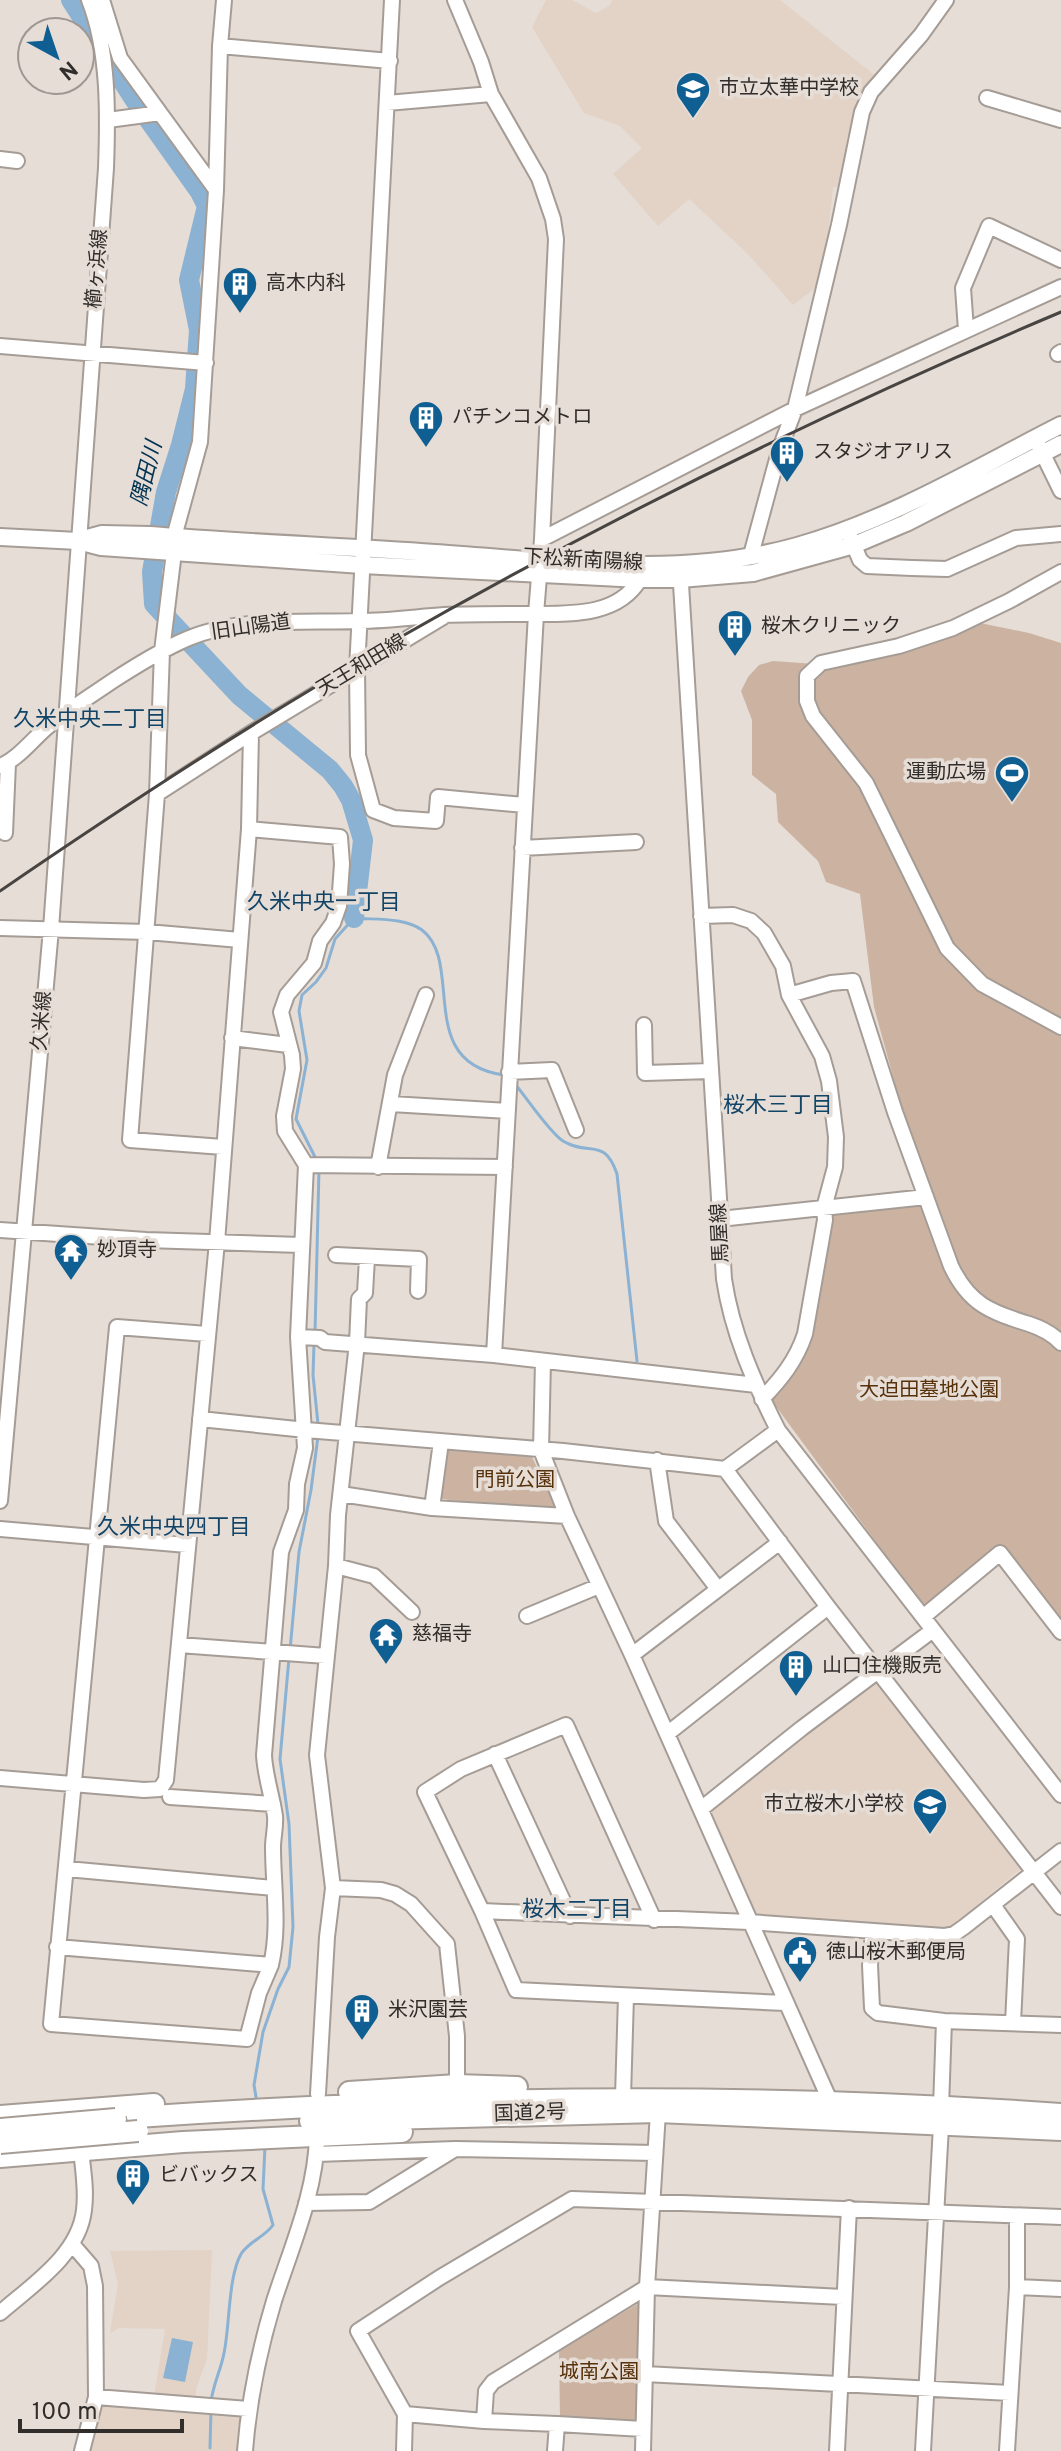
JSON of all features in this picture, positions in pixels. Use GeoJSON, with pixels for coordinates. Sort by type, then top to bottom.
{"type":"FeatureCollection","features":[{"type":"Feature","properties":{"kind":"highway"},"geometry":{"type":"LineString","coordinates":[[0,2157],[81,2149],[259,2117],[318,2094],[457,2085],[581,2089],[615,2102]]}},
{"type":"Feature","properties":{"kind":"highway","name":"国道2号"},"geometry":{"type":"LineString","coordinates":[[0,2129],[259,2117],[457,2100],[831,2103],[1061,2130]]}},
{"type":"Feature","properties":{"kind":"highway"},"geometry":{"type":"LineString","coordinates":[[0,2116],[78,2109],[259,2117],[317,2145],[469,2129],[615,2102]]}},
{"type":"Feature","properties":{"kind":"highway","name":"国道2号"},"geometry":{"type":"LineString","coordinates":[[615,2102],[658,2112],[941,2117],[1061,2114]]}},
{"type":"Feature","properties":{"kind":"highway","name":"国道2号"},"geometry":{"type":"LineString","coordinates":[[0,2143],[138,2124]]}},
{"type":"Feature","properties":{"kind":"main road","name":"下松新南陽線"},"geometry":{"type":"LineString","coordinates":[[1039,446],[1061,425]]}},
{"type":"Feature","properties":{"kind":"main road","name":"下松新南陽線"},"geometry":{"type":"LineString","coordinates":[[0,537],[78,541],[101,547],[150,543],[539,566],[753,573],[850,537],[899,506],[1039,446],[1061,444]]}},
{"type":"Feature","properties":{"kind":"main road","name":"下松新南陽線"},"geometry":{"type":"LineString","coordinates":[[539,566],[640,579],[850,537]]}},
{"type":"Feature","properties":{"kind":"street","name":"櫛ヶ浜線"},"geometry":{"type":"LineString","coordinates":[[78,541],[108,120],[96,17],[89,0]]}},
{"type":"Feature","properties":{"kind":"street"},"geometry":{"type":"LineString","coordinates":[[102,0],[120,58],[216,190]]}},
{"type":"Feature","properties":{"kind":"street"},"geometry":{"type":"LineString","coordinates":[[223,1147],[130,1140],[157,794],[162,651],[172,544],[200,442],[224,0]]}},
{"type":"Feature","properties":{"kind":"street"},"geometry":{"type":"LineString","coordinates":[[392,0],[357,669],[358,755],[373,810],[383,816],[436,821],[438,797],[524,805]]}},
{"type":"Feature","properties":{"kind":"street"},"geometry":{"type":"LineString","coordinates":[[455,0],[491,94],[539,178],[553,219],[556,239],[542,539],[494,1355]]}},
{"type":"Feature","properties":{"kind":"street"},"geometry":{"type":"LineString","coordinates":[[751,555],[780,448],[795,409],[839,225],[862,112],[871,92],[921,35],[946,0]]}},
{"type":"Feature","properties":{"kind":"street"},"geometry":{"type":"LineString","coordinates":[[220,46],[390,61]]}},
{"type":"Feature","properties":{"kind":"street"},"geometry":{"type":"LineString","coordinates":[[387,103],[491,94]]}},
{"type":"Feature","properties":{"kind":"street"},"geometry":{"type":"LineString","coordinates":[[987,98],[1061,120]]}},
{"type":"Feature","properties":{"kind":"street"},"geometry":{"type":"LineString","coordinates":[[108,120],[160,113]]}},
{"type":"Feature","properties":{"kind":"street"},"geometry":{"type":"LineString","coordinates":[[0,159],[17,161]]}},
{"type":"Feature","properties":{"kind":"street"},"geometry":{"type":"LineString","coordinates":[[966,330],[963,288],[989,226],[1061,260]]}},
{"type":"Feature","properties":{"kind":"street"},"geometry":{"type":"LineString","coordinates":[[542,539],[653,479],[795,409],[1061,287]]}},
{"type":"Feature","properties":{"kind":"street"},"geometry":{"type":"LineString","coordinates":[[0,346],[206,363]]}},
{"type":"Feature","properties":{"kind":"street"},"geometry":{"type":"LineString","coordinates":[[1039,446],[1061,491]]}},
{"type":"Feature","properties":{"kind":"street"},"geometry":{"type":"LineString","coordinates":[[850,537],[860,560],[867,566],[947,569],[1016,538],[1061,534]]}},
{"type":"Feature","properties":{"kind":"street","name":"久米線"},"geometry":{"type":"LineString","coordinates":[[0,1501],[51,929],[78,541]]}},
{"type":"Feature","properties":{"kind":"street","name":"馬屋線"},"geometry":{"type":"LineString","coordinates":[[680,572],[728,1308],[759,1392],[778,1430],[1061,1795]]}},
{"type":"Feature","properties":{"kind":"street"},"geometry":{"type":"LineString","coordinates":[[1061,572],[953,628],[899,646],[821,663],[807,676],[807,701],[813,716],[874,796],[947,948],[982,984],[1061,1027]]}},
{"type":"Feature","properties":{"kind":"street"},"geometry":{"type":"LineString","coordinates":[[447,615],[579,614],[603,608],[632,593],[640,579]]}},
{"type":"Feature","properties":{"kind":"street","name":"旧山陽道"},"geometry":{"type":"LineString","coordinates":[[4,764],[65,713],[183,640],[234,626],[281,621],[361,621],[447,615]]}},
{"type":"Feature","properties":{"kind":"street","name":"天王和田線"},"geometry":{"type":"LineString","coordinates":[[157,794],[251,733],[447,615]]}},
{"type":"Feature","properties":{"kind":"street"},"geometry":{"type":"LineString","coordinates":[[0,1778],[160,1789],[166,1780],[217,1242],[249,829],[251,733]]}},
{"type":"Feature","properties":{"kind":"street"},"geometry":{"type":"LineString","coordinates":[[4,764],[5,833]]}},
{"type":"Feature","properties":{"kind":"street"},"geometry":{"type":"LineString","coordinates":[[207,1334],[117,1327],[51,2024],[247,2039],[276,1947],[273,1847],[276,1820],[265,1774],[264,1755],[281,1552],[296,1510],[306,1430],[298,1337],[306,1165],[285,1131],[284,1116],[293,1069],[281,1012],[287,995],[314,963],[320,941],[333,923],[339,906],[342,864],[340,837],[249,829]]}},
{"type":"Feature","properties":{"kind":"street"},"geometry":{"type":"LineString","coordinates":[[522,848],[636,842]]}},
{"type":"Feature","properties":{"kind":"street"},"geometry":{"type":"LineString","coordinates":[[298,1337],[320,1338],[325,1342],[494,1355],[759,1392],[784,1376],[800,1348],[825,1220],[824,1208],[835,1167],[834,1110],[822,1056],[789,995],[783,966],[764,933],[751,921],[733,915],[701,916]]}},
{"type":"Feature","properties":{"kind":"street"},"geometry":{"type":"LineString","coordinates":[[0,928],[147,932],[240,940]]}},
{"type":"Feature","properties":{"kind":"street"},"geometry":{"type":"LineString","coordinates":[[789,995],[831,983],[853,981],[895,1112],[951,1266],[966,1293],[992,1311],[1049,1332],[1061,1343]]}},
{"type":"Feature","properties":{"kind":"street"},"geometry":{"type":"LineString","coordinates":[[378,1167],[395,1075],[426,995]]}},
{"type":"Feature","properties":{"kind":"street"},"geometry":{"type":"LineString","coordinates":[[644,1025],[645,1073],[711,1071]]}},
{"type":"Feature","properties":{"kind":"street"},"geometry":{"type":"LineString","coordinates":[[232,1038],[288,1045]]}},
{"type":"Feature","properties":{"kind":"street"},"geometry":{"type":"LineString","coordinates":[[509,1072],[552,1070],[576,1130]]}},
{"type":"Feature","properties":{"kind":"street"},"geometry":{"type":"LineString","coordinates":[[391,1104],[508,1111]]}},
{"type":"Feature","properties":{"kind":"street"},"geometry":{"type":"LineString","coordinates":[[306,1165],[505,1167]]}},
{"type":"Feature","properties":{"kind":"street"},"geometry":{"type":"LineString","coordinates":[[720,1219],[926,1197]]}},
{"type":"Feature","properties":{"kind":"street"},"geometry":{"type":"LineString","coordinates":[[0,1230],[146,1240],[301,1245]]}},
{"type":"Feature","properties":{"kind":"street"},"geometry":{"type":"LineString","coordinates":[[336,1255],[419,1259],[418,1291]]}},
{"type":"Feature","properties":{"kind":"street"},"geometry":{"type":"LineString","coordinates":[[318,2094],[327,1937],[333,1888],[317,1755],[359,1299],[365,1293],[367,1258]]}},
{"type":"Feature","properties":{"kind":"street"},"geometry":{"type":"LineString","coordinates":[[543,1361],[541,1450],[567,1516],[831,2103]]}},
{"type":"Feature","properties":{"kind":"street"},"geometry":{"type":"LineString","coordinates":[[200,1419],[657,1460],[725,1469],[778,1430]]}},
{"type":"Feature","properties":{"kind":"street"},"geometry":{"type":"LineString","coordinates":[[432,1508],[441,1442]]}},
{"type":"Feature","properties":{"kind":"street"},"geometry":{"type":"LineString","coordinates":[[657,1460],[666,1521],[718,1589]]}},
{"type":"Feature","properties":{"kind":"street"},"geometry":{"type":"LineString","coordinates":[[725,1469],[1061,1907]]}},
{"type":"Feature","properties":{"kind":"street"},"geometry":{"type":"LineString","coordinates":[[341,1494],[432,1508],[567,1516]]}},
{"type":"Feature","properties":{"kind":"street"},"geometry":{"type":"LineString","coordinates":[[0,1529],[187,1545]]}},
{"type":"Feature","properties":{"kind":"street"},"geometry":{"type":"LineString","coordinates":[[632,1655],[780,1542]]}},
{"type":"Feature","properties":{"kind":"street"},"geometry":{"type":"LineString","coordinates":[[923,1617],[1000,1553],[1061,1632]]}},
{"type":"Feature","properties":{"kind":"street"},"geometry":{"type":"LineString","coordinates":[[336,1566],[374,1576],[412,1612]]}},
{"type":"Feature","properties":{"kind":"street"},"geometry":{"type":"LineString","coordinates":[[527,1616],[599,1586]]}},
{"type":"Feature","properties":{"kind":"street"},"geometry":{"type":"LineString","coordinates":[[667,1734],[828,1607]]}},
{"type":"Feature","properties":{"kind":"street"},"geometry":{"type":"LineString","coordinates":[[701,1809],[802,1728],[933,1630]]}},
{"type":"Feature","properties":{"kind":"street"},"geometry":{"type":"LineString","coordinates":[[179,1645],[326,1656]]}},
{"type":"Feature","properties":{"kind":"street"},"geometry":{"type":"LineString","coordinates":[[654,1920],[566,1725],[461,1769],[425,1792],[516,1990],[785,2003]]}},
{"type":"Feature","properties":{"kind":"street"},"geometry":{"type":"LineString","coordinates":[[495,1754],[570,1916]]}},
{"type":"Feature","properties":{"kind":"street"},"geometry":{"type":"LineString","coordinates":[[170,1797],[273,1804]]}},
{"type":"Feature","properties":{"kind":"street"},"geometry":{"type":"LineString","coordinates":[[482,1911],[954,1934],[1061,1851]]}},
{"type":"Feature","properties":{"kind":"street"},"geometry":{"type":"LineString","coordinates":[[67,1869],[274,1888]]}},
{"type":"Feature","properties":{"kind":"street"},"geometry":{"type":"LineString","coordinates":[[333,1888],[381,1890],[395,1894],[411,1904],[447,1944],[457,2036],[457,2085]]}},
{"type":"Feature","properties":{"kind":"street"},"geometry":{"type":"LineString","coordinates":[[993,1905],[1017,1939],[1013,2023]]}},
{"type":"Feature","properties":{"kind":"street"},"geometry":{"type":"LineString","coordinates":[[873,1932],[870,1965],[872,2008],[878,2013],[944,2021],[1061,2025]]}},
{"type":"Feature","properties":{"kind":"street"},"geometry":{"type":"LineString","coordinates":[[57,1947],[271,1965]]}},
{"type":"Feature","properties":{"kind":"street"},"geometry":{"type":"LineString","coordinates":[[615,2102],[626,1996]]}},
{"type":"Feature","properties":{"kind":"street"},"geometry":{"type":"LineString","coordinates":[[923,2451],[944,2021]]}},
{"type":"Feature","properties":{"kind":"street"},"geometry":{"type":"LineString","coordinates":[[0,2313],[55,2264],[72,2244],[81,2227],[85,2207],[78,2109]]}},
{"type":"Feature","properties":{"kind":"street"},"geometry":{"type":"LineString","coordinates":[[643,2451],[647,2287],[658,2112]]}},
{"type":"Feature","properties":{"kind":"street"},"geometry":{"type":"LineString","coordinates":[[245,2451],[248,2409],[260,2348],[306,2203],[317,2145],[655,2153]]}},
{"type":"Feature","properties":{"kind":"street"},"geometry":{"type":"LineString","coordinates":[[306,2203],[369,2202],[455,2149]]}},
{"type":"Feature","properties":{"kind":"street"},"geometry":{"type":"LineString","coordinates":[[404,2451],[405,2414],[358,2331],[439,2278],[572,2199],[1061,2217]]}},
{"type":"Feature","properties":{"kind":"street"},"geometry":{"type":"LineString","coordinates":[[837,2451],[849,2208]]}},
{"type":"Feature","properties":{"kind":"street"},"geometry":{"type":"LineString","coordinates":[[1007,2451],[1017,2287],[1017,2216]]}},
{"type":"Feature","properties":{"kind":"street"},"geometry":{"type":"LineString","coordinates":[[72,2244],[91,2266],[95,2286],[96,2397],[82,2451]]}},
{"type":"Feature","properties":{"kind":"street"},"geometry":{"type":"LineString","coordinates":[[484,2421],[486,2391],[493,2382],[647,2287],[843,2297]]}},
{"type":"Feature","properties":{"kind":"street"},"geometry":{"type":"LineString","coordinates":[[1017,2287],[1061,2289]]}},
{"type":"Feature","properties":{"kind":"street"},"geometry":{"type":"LineString","coordinates":[[645,2374],[1010,2393]]}},
{"type":"Feature","properties":{"kind":"street"},"geometry":{"type":"LineString","coordinates":[[96,2397],[248,2409]]}},
{"type":"Feature","properties":{"kind":"street"},"geometry":{"type":"LineString","coordinates":[[405,2414],[643,2429]]}},
{"type":"Feature","properties":{"kind":"street"},"geometry":{"type":"LineString","coordinates":[[555,2451],[557,2424]]}},
{"type":"Feature","properties":{"kind":"shaded area"},"geometry":{"type":"Polygon","coordinates":[[[546,0],[572,0],[596,13],[609,6],[612,0],[780,0],[877,77],[847,138],[842,187],[833,187],[823,282],[793,305],[747,253],[689,199],[658,226],[613,174],[642,148],[620,126],[584,113],[532,27],[546,0]]]}},
{"type":"Feature","properties":{"kind":"shaded area"},"geometry":{"type":"Polygon","coordinates":[[[880,1677],[1023,1867],[949,1928],[757,1919],[710,1808],[880,1677]]]}},
{"type":"Feature","properties":{"kind":"shaded area"},"geometry":{"type":"Polygon","coordinates":[[[212,2250],[207,2359],[196,2389],[196,2398],[244,2414],[241,2451],[88,2451],[100,2409],[111,2403],[153,2402],[165,2329],[119,2328],[110,2333],[118,2284],[110,2251],[212,2250]]]}},
{"type":"Feature","properties":{"kind":"green space","name":"大迫田墓地公園"},"geometry":{"type":"Polygon","coordinates":[[[970,621],[1061,643],[1061,1631],[1001,1553],[927,1611],[769,1397],[790,1379],[807,1342],[826,1210],[927,1201],[874,1007],[860,894],[826,882],[818,861],[778,822],[776,794],[752,775],[752,720],[741,691],[759,665],[773,661],[816,664],[970,621]]]}},
{"type":"Feature","properties":{"kind":"green space","name":"門前公園"},"geometry":{"type":"Polygon","coordinates":[[[447,1449],[532,1457],[558,1511],[440,1499],[447,1449]]]}},
{"type":"Feature","properties":{"kind":"green space","name":"城南公園"},"geometry":{"type":"Polygon","coordinates":[[[641,2302],[638,2423],[560,2419],[559,2350],[641,2302]]]}},
{"type":"Feature","properties":{"kind":"water"},"geometry":{"type":"Polygon","coordinates":[[[172,2338],[193,2342],[185,2382],[163,2378],[172,2338]]]}},
{"type":"Feature","properties":{"kind":"waterway","name":"隅田川"},"geometry":{"type":"LineString","coordinates":[[71,0],[207,206],[189,280],[199,330],[195,389],[166,492],[152,572],[154,604],[239,695],[330,770],[343,786],[351,800],[363,840],[354,918]]}},
{"type":"Feature","properties":{"kind":"waterway"},"geometry":{"type":"LineString","coordinates":[[317,1161],[296,1119],[307,1060],[299,1011],[302,995],[326,968],[335,939],[354,918],[398,921],[422,930],[434,945],[450,1033],[459,1052],[476,1067],[504,1075]]}},
{"type":"Feature","properties":{"kind":"waterway"},"geometry":{"type":"LineString","coordinates":[[515,1084],[558,1137],[581,1148],[601,1151],[612,1162],[617,1174],[637,1361]]}},
{"type":"Feature","properties":{"kind":"waterway"},"geometry":{"type":"LineString","coordinates":[[315,1333],[319,1169]]}},
{"type":"Feature","properties":{"kind":"waterway"},"geometry":{"type":"LineString","coordinates":[[314,1344],[313,1375],[318,1424]]}},
{"type":"Feature","properties":{"kind":"waterway"},"geometry":{"type":"LineString","coordinates":[[290,1650],[299,1552],[318,1436]]}},
{"type":"Feature","properties":{"kind":"waterway"},"geometry":{"type":"LineString","coordinates":[[257,2103],[254,2085],[263,2032],[289,1967],[293,1927],[289,1824],[280,1759],[289,1658]]}},
{"type":"Feature","properties":{"kind":"waterway"},"geometry":{"type":"LineString","coordinates":[[211,2402],[224,2353],[231,2288],[237,2264],[244,2250],[273,2225],[263,2189],[265,2146]]}},
{"type":"Feature","properties":{"kind":"waterway"},"geometry":{"type":"LineString","coordinates":[[210,2448],[211,2409]]}},
{"type":"Feature","properties":{"kind":"railway"},"geometry":{"type":"LineString","coordinates":[[0,891],[242,732],[472,597],[721,467],[890,387],[1061,312]]}},
{"type":"Feature","properties":{"kind":"place","name":"市立太華中学校"},"geometry":{"type":"Point","coordinates":[693,120]}},
{"type":"Feature","properties":{"kind":"place","name":"高木内科"},"geometry":{"type":"Point","coordinates":[240,315]}},
{"type":"Feature","properties":{"kind":"place","name":"パチンコメトロ"},"geometry":{"type":"Point","coordinates":[426,449]}},
{"type":"Feature","properties":{"kind":"place","name":"スタジオアリス"},"geometry":{"type":"Point","coordinates":[787,484]}},
{"type":"Feature","properties":{"kind":"place","name":"桜木クリニック"},"geometry":{"type":"Point","coordinates":[735,658]}},
{"type":"Feature","properties":{"kind":"place","name":"運動広場"},"geometry":{"type":"Point","coordinates":[1012,804]}},
{"type":"Feature","properties":{"kind":"place","name":"妙頂寺"},"geometry":{"type":"Point","coordinates":[71,1282]}},
{"type":"Feature","properties":{"kind":"place","name":"慈福寺"},"geometry":{"type":"Point","coordinates":[386,1666]}},
{"type":"Feature","properties":{"kind":"place","name":"山口住機販売"},"geometry":{"type":"Point","coordinates":[796,1698]}},
{"type":"Feature","properties":{"kind":"place","name":"市立桜木小学校"},"geometry":{"type":"Point","coordinates":[930,1836]}},
{"type":"Feature","properties":{"kind":"place","name":"徳山桜木郵便局"},"geometry":{"type":"Point","coordinates":[800,1984]}},
{"type":"Feature","properties":{"kind":"place","name":"米沢園芸"},"geometry":{"type":"Point","coordinates":[362,2042]}},
{"type":"Feature","properties":{"kind":"place","name":"ビバックス"},"geometry":{"type":"Point","coordinates":[133,2207]}},
{"type":"Feature","properties":{"kind":"district","name":"久米中央二丁目"},"geometry":{"type":"Point","coordinates":[90,720]}},
{"type":"Feature","properties":{"kind":"district","name":"久米中央一丁目"},"geometry":{"type":"Point","coordinates":[324,903]}},
{"type":"Feature","properties":{"kind":"district","name":"桜木三丁目"},"geometry":{"type":"Point","coordinates":[778,1106]}},
{"type":"Feature","properties":{"kind":"district","name":"久米中央四丁目"},"geometry":{"type":"Point","coordinates":[174,1528]}},
{"type":"Feature","properties":{"kind":"district","name":"桜木二丁目"},"geometry":{"type":"Point","coordinates":[577,1910]}}]}
